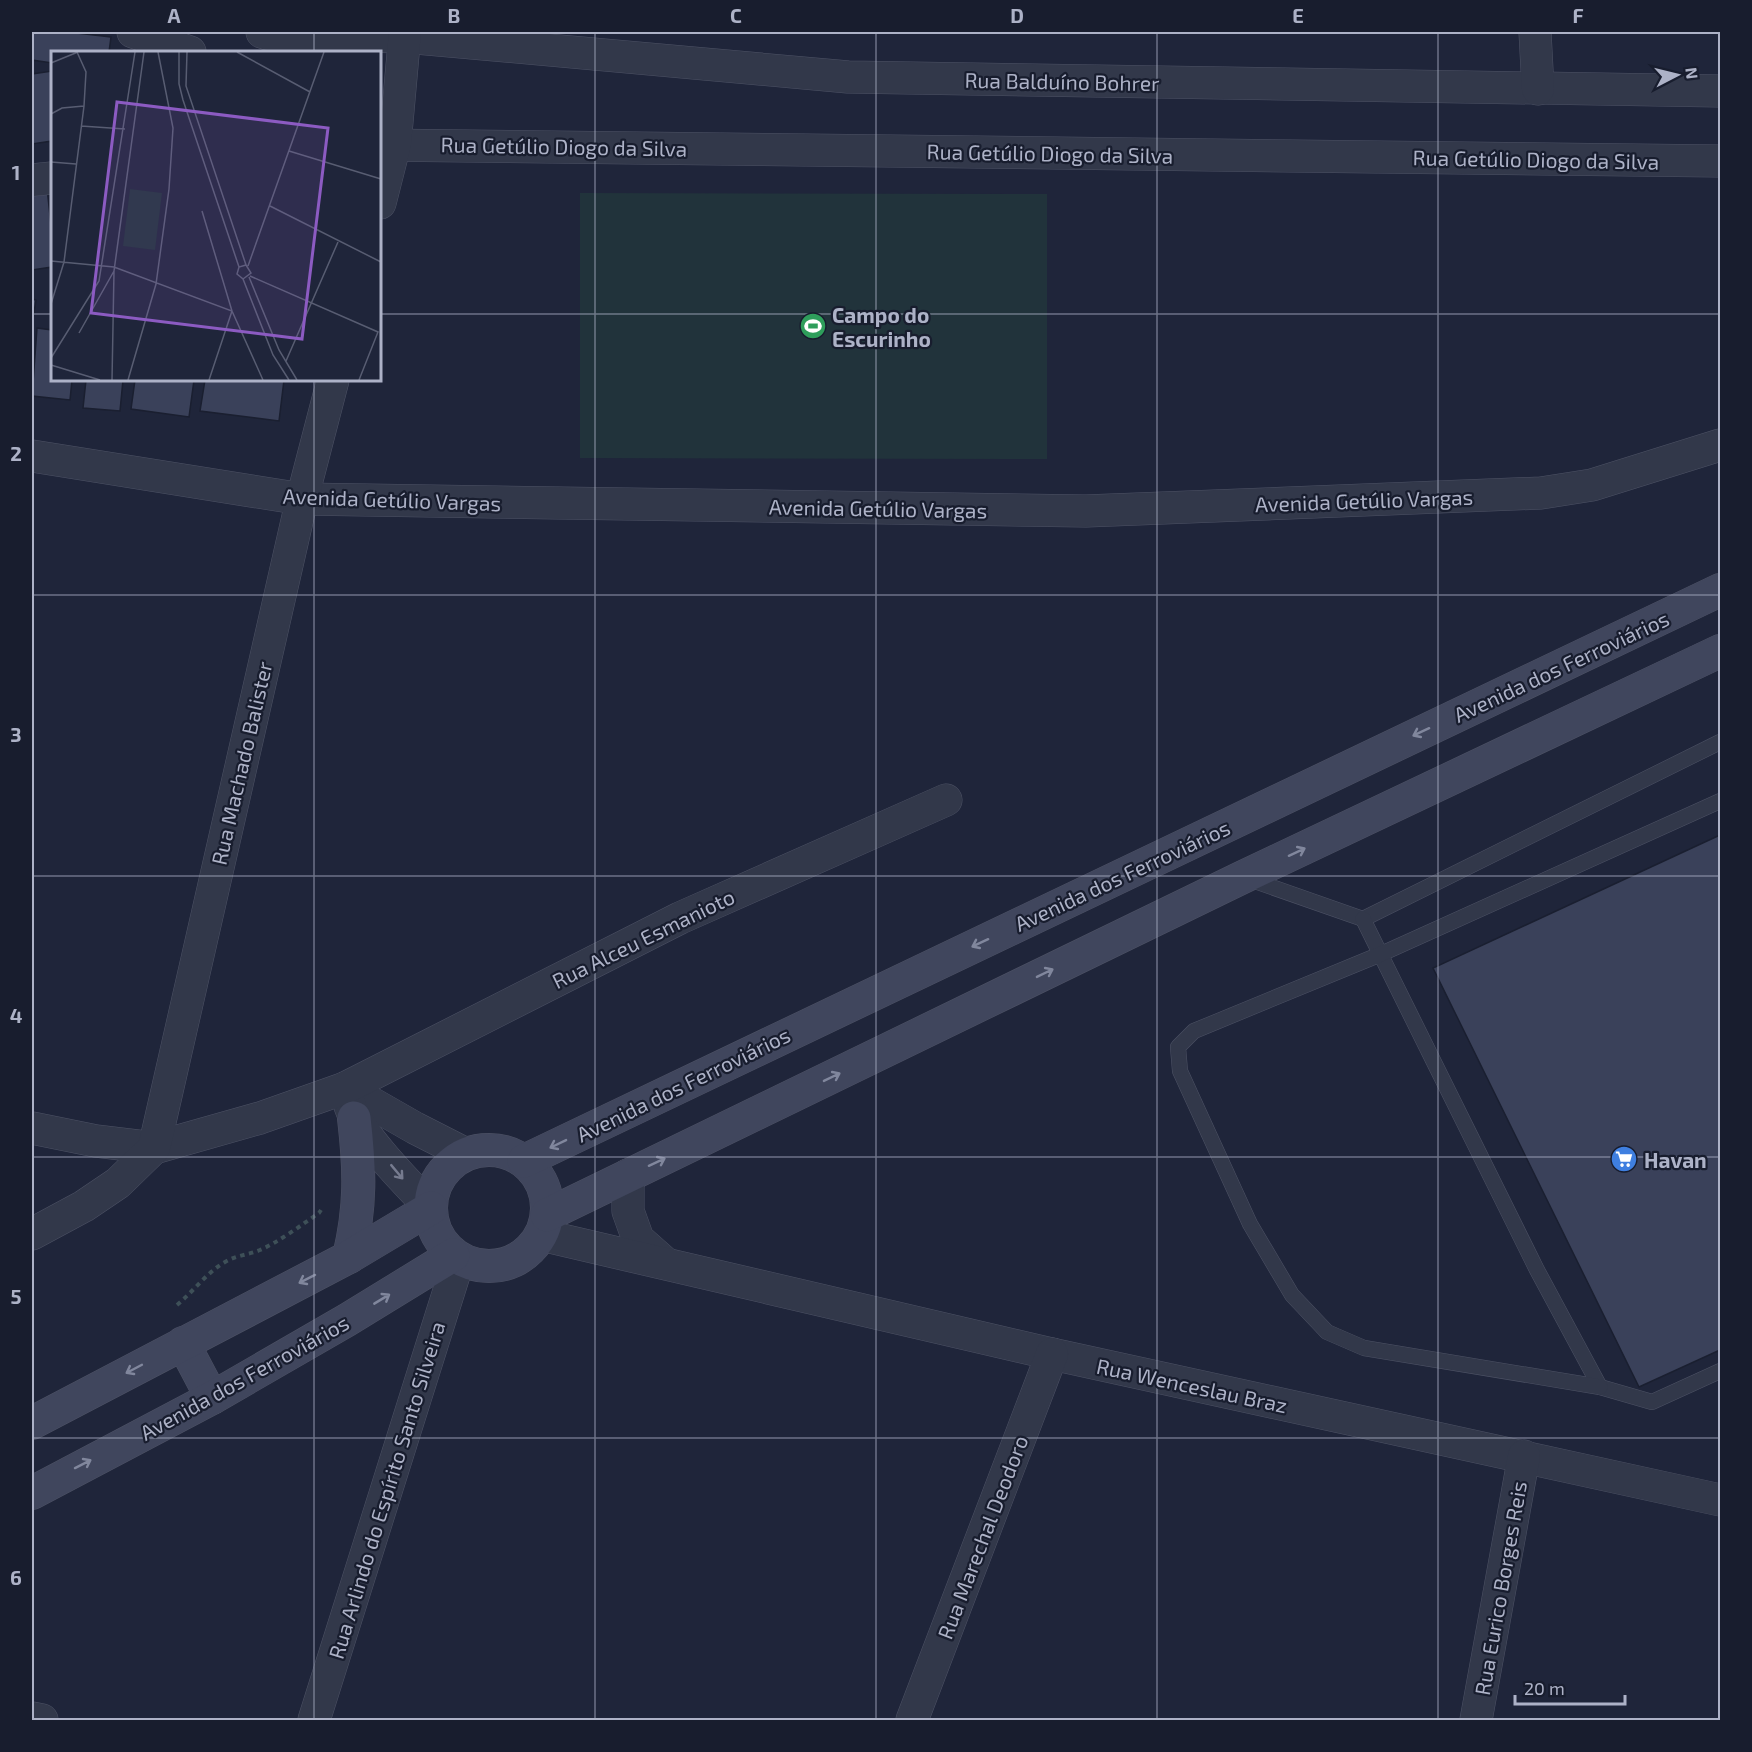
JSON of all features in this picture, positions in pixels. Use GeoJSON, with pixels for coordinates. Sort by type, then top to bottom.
{"type":"FeatureCollection","features":[{"type":"Feature","properties":{"kind":"main road","name":"Avenida dos Ferroviários"},"geometry":{"type":"LineString","coordinates":[[524,1161],[1720,590]]}},
{"type":"Feature","properties":{"kind":"main road"},"geometry":{"type":"LineString","coordinates":[[544,1225],[628,1175],[1243,877],[1720,651]]}},
{"type":"Feature","properties":{"kind":"main road"},"geometry":{"type":"LineString","coordinates":[[349,1103],[359,1157],[359,1202],[349,1257]]}},
{"type":"Feature","properties":{"kind":"main road"},"geometry":{"type":"LineString","coordinates":[[485,1149],[506,1152],[524,1161],[538,1176],[546,1194],[544,1225],[527,1254],[506,1265],[482,1267],[456,1257],[441,1242],[434,1226],[431,1208],[433,1191],[440,1176],[451,1163],[466,1154],[485,1149]]}},
{"type":"Feature","properties":{"kind":"main road"},"geometry":{"type":"LineString","coordinates":[[32,1423],[349,1257],[431,1208]]}},
{"type":"Feature","properties":{"kind":"main road","name":"Avenida dos Ferroviários"},"geometry":{"type":"LineString","coordinates":[[32,1493],[212,1398],[456,1257]]}},
{"type":"Feature","properties":{"kind":"main road"},"geometry":{"type":"LineString","coordinates":[[183,1343],[212,1398]]}},
{"type":"Feature","properties":{"kind":"street"},"geometry":{"type":"LineString","coordinates":[[133,32],[187,51]]}},
{"type":"Feature","properties":{"kind":"street"},"geometry":{"type":"LineString","coordinates":[[1535,32],[1538,89]]}},
{"type":"Feature","properties":{"kind":"street"},"geometry":{"type":"LineString","coordinates":[[381,194],[405,34]]}},
{"type":"Feature","properties":{"kind":"street","name":"Rua Balduíno Bohrer"},"geometry":{"type":"LineString","coordinates":[[270,39],[405,34],[848,77],[1720,91]]}},
{"type":"Feature","properties":{"kind":"street","name":"Rua Getúlio Diogo da Silva"},"geometry":{"type":"LineString","coordinates":[[387,144],[1720,161]]}},
{"type":"Feature","properties":{"kind":"street"},"geometry":{"type":"LineString","coordinates":[[32,180],[51,178]]}},
{"type":"Feature","properties":{"kind":"street","name":"Rua Machado Balister"},"geometry":{"type":"LineString","coordinates":[[154,1148],[302,500],[333,381]]}},
{"type":"Feature","properties":{"kind":"street","name":"Avenida Getúlio Vargas"},"geometry":{"type":"LineString","coordinates":[[32,456],[302,500],[1110,510],[1541,493],[1592,485],[1720,445]]}},
{"type":"Feature","properties":{"kind":"street","name":"Rua Alceu Esmanioto"},"geometry":{"type":"LineString","coordinates":[[154,1148],[260,1118],[349,1103],[680,918],[946,800]]}},
{"type":"Feature","properties":{"kind":"street"},"geometry":{"type":"LineString","coordinates":[[349,1103],[466,1154]]}},
{"type":"Feature","properties":{"kind":"street"},"geometry":{"type":"LineString","coordinates":[[349,1103],[386,1158],[431,1208]]}},
{"type":"Feature","properties":{"kind":"street"},"geometry":{"type":"LineString","coordinates":[[32,1128],[96,1141],[154,1148]]}},
{"type":"Feature","properties":{"kind":"street"},"geometry":{"type":"LineString","coordinates":[[32,1234],[84,1206],[118,1183],[154,1148]]}},
{"type":"Feature","properties":{"kind":"street","name":"Rua Wenceslau Braz"},"geometry":{"type":"LineString","coordinates":[[628,1175],[628,1210],[638,1239],[664,1263]]}},
{"type":"Feature","properties":{"kind":"street","name":"Rua Wenceslau Braz"},"geometry":{"type":"LineString","coordinates":[[544,1225],[664,1263],[1052,1354],[1720,1500]]}},
{"type":"Feature","properties":{"kind":"street","name":"Rua Arlindo do Espírito Santo Silveira"},"geometry":{"type":"LineString","coordinates":[[314,1720],[456,1257]]}},
{"type":"Feature","properties":{"kind":"street","name":"Rua Marechal Deodoro"},"geometry":{"type":"LineString","coordinates":[[912,1720],[1052,1354]]}},
{"type":"Feature","properties":{"kind":"street","name":"Rua Eurico Borges Reis"},"geometry":{"type":"LineString","coordinates":[[1476,1720],[1524,1456]]}},
{"type":"Feature","properties":{"kind":"street"},"geometry":{"type":"LineString","coordinates":[[32,1718],[42,1720]]}},
{"type":"Feature","properties":{"kind":"lane"},"geometry":{"type":"LineString","coordinates":[[1363,919],[1720,742]]}},
{"type":"Feature","properties":{"kind":"lane"},"geometry":{"type":"LineString","coordinates":[[1720,801],[1381,954],[1194,1031],[1178,1047],[1180,1071],[1250,1224],[1292,1295],[1327,1332],[1365,1348],[1600,1387],[1652,1402],[1720,1371]]}},
{"type":"Feature","properties":{"kind":"lane"},"geometry":{"type":"LineString","coordinates":[[1243,877],[1363,919],[1537,1270],[1600,1387]]}},
{"type":"Feature","properties":{"kind":"shaded area","name":"Campo do Escurinho"},"geometry":{"type":"Polygon","coordinates":[[[580,193],[1047,194],[1047,459],[580,458],[580,193]]]}},
{"type":"Feature","properties":{"kind":"building"},"geometry":{"type":"Polygon","coordinates":[[[32,32],[68,32],[111,37],[109,51],[51,51],[51,63],[32,60],[32,32]]]}},
{"type":"Feature","properties":{"kind":"building"},"geometry":{"type":"Polygon","coordinates":[[[51,71],[51,141],[32,144],[32,74],[51,71]]]}},
{"type":"Feature","properties":{"kind":"building"},"geometry":{"type":"Polygon","coordinates":[[[47,188],[51,225],[51,267],[32,270],[32,190],[47,188]]]}},
{"type":"Feature","properties":{"kind":"building"},"geometry":{"type":"Polygon","coordinates":[[[32,299],[36,300],[32,325],[32,299]]]}},
{"type":"Feature","properties":{"kind":"building"},"geometry":{"type":"Polygon","coordinates":[[[37,328],[51,330],[51,381],[72,381],[70,400],[32,396],[37,328]]]}},
{"type":"Feature","properties":{"kind":"building"},"geometry":{"type":"Polygon","coordinates":[[[86,381],[123,381],[120,411],[83,408],[86,381]]]}},
{"type":"Feature","properties":{"kind":"building"},"geometry":{"type":"Polygon","coordinates":[[[135,381],[194,381],[189,417],[131,409],[135,381]]]}},
{"type":"Feature","properties":{"kind":"building"},"geometry":{"type":"Polygon","coordinates":[[[205,381],[284,381],[279,421],[200,411],[205,381]]]}},
{"type":"Feature","properties":{"kind":"building","name":"Havan"},"geometry":{"type":"Polygon","coordinates":[[[1720,835],[1720,1350],[1639,1387],[1433,968],[1720,835]]]}},
{"type":"Feature","properties":{"kind":"place","name":"Campo do Escurinho"},"geometry":{"type":"Point","coordinates":[813,326]}},
{"type":"Feature","properties":{"kind":"place","name":"Havan"},"geometry":{"type":"Point","coordinates":[1624,1159]}}]}
